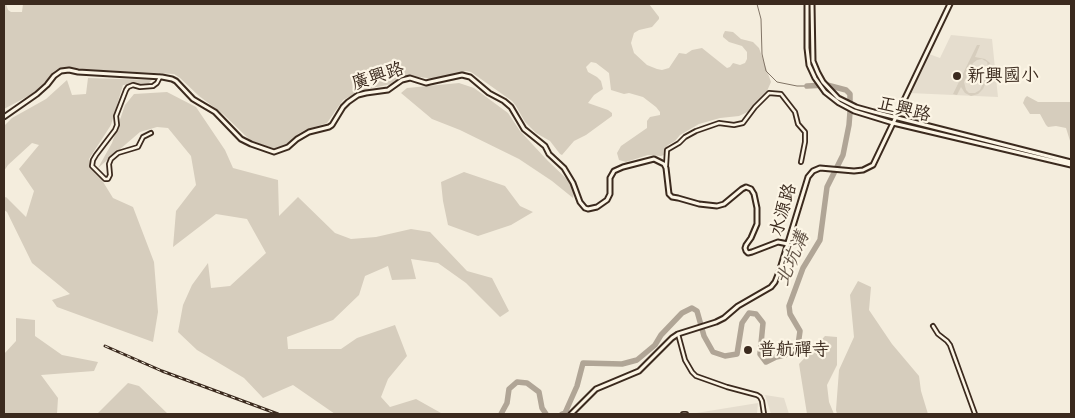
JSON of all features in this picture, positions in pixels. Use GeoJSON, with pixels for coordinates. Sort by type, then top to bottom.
{"type":"FeatureCollection","features":[{"type":"Feature","properties":{"kind":"street","name":"正興路"},"geometry":{"type":"LineString","coordinates":[[807,4],[809,65],[825,92],[839,103],[1071,162]]}},
{"type":"Feature","properties":{"kind":"street","name":"正興路"},"geometry":{"type":"LineString","coordinates":[[812,4],[813,60],[818,73],[832,92],[854,111],[1071,166]]}},
{"type":"Feature","properties":{"kind":"street"},"geometry":{"type":"LineString","coordinates":[[893,122],[950,4]]}},
{"type":"Feature","properties":{"kind":"street","name":"廣興路"},"geometry":{"type":"LineString","coordinates":[[4,117],[37,94],[61,71],[70,70],[160,77],[172,79],[180,84],[193,98],[216,112],[241,139],[274,152],[288,148],[297,139],[309,132],[332,125],[343,107],[358,95],[388,90],[402,80],[410,78],[430,82],[462,74],[470,76],[488,93],[511,107],[524,129],[545,146],[549,154],[564,168],[574,183],[580,202],[585,208],[597,207],[607,200],[610,194],[610,178],[617,168],[654,159],[664,164],[666,168]]}},
{"type":"Feature","properties":{"kind":"street"},"geometry":{"type":"LineString","coordinates":[[151,133],[143,137],[138,147],[118,153],[111,159],[108,180],[92,166],[96,155],[115,130],[117,125],[116,116],[128,87],[133,85],[153,86],[160,77]]}},
{"type":"Feature","properties":{"kind":"street"},"geometry":{"type":"LineString","coordinates":[[788,244],[778,242],[752,252],[748,253],[746,251],[746,245],[757,224],[757,208],[751,189],[746,187],[742,189],[721,206],[689,202],[672,196],[667,183],[667,150],[696,131],[719,123],[734,125],[743,123],[755,107],[769,94],[778,94],[796,112],[798,124],[805,132],[801,162]]}},
{"type":"Feature","properties":{"kind":"street","name":"水源路"},"geometry":{"type":"LineString","coordinates":[[678,334],[724,318],[738,306],[771,287],[779,272],[808,177],[817,169],[854,171],[863,170],[873,165],[893,122]]}},
{"type":"Feature","properties":{"kind":"street"},"geometry":{"type":"LineString","coordinates":[[934,326],[938,334],[950,345],[975,414]]}},
{"type":"Feature","properties":{"kind":"street"},"geometry":{"type":"LineString","coordinates":[[571,414],[596,389],[639,372],[678,334],[685,360],[696,376],[757,395],[762,400],[764,414]]}},
{"type":"Feature","properties":{"kind":"shaded area"},"geometry":{"type":"Polygon","coordinates":[[[4,4],[6,4],[11,12],[22,12],[23,4],[649,4],[659,19],[652,27],[634,33],[631,43],[634,53],[647,65],[662,70],[669,68],[679,53],[686,54],[692,50],[702,48],[727,68],[733,63],[740,65],[745,63],[747,52],[742,46],[729,42],[723,37],[725,31],[733,32],[741,39],[753,42],[759,48],[771,82],[767,91],[752,110],[739,116],[720,118],[699,124],[680,135],[668,145],[664,155],[648,155],[626,162],[619,160],[617,153],[621,146],[647,128],[647,121],[650,117],[660,115],[660,112],[643,97],[611,90],[609,73],[596,63],[591,62],[586,67],[588,72],[601,81],[603,89],[594,95],[588,103],[608,110],[612,113],[612,116],[586,135],[574,141],[562,155],[550,141],[536,133],[525,122],[512,101],[471,72],[466,71],[451,77],[437,79],[408,76],[392,84],[357,93],[343,100],[327,123],[305,130],[298,134],[287,149],[279,150],[251,141],[223,114],[174,74],[71,67],[56,70],[32,94],[4,109],[4,4]]]}},
{"type":"Feature","properties":{"kind":"shaded area","name":"新興國小"},"geometry":{"type":"Polygon","coordinates":[[[951,35],[992,39],[998,97],[909,93],[929,54],[940,58],[951,35]]]}},
{"type":"Feature","properties":{"kind":"shaded area"},"geometry":{"type":"Polygon","coordinates":[[[977,45],[980,45],[975,57],[985,59],[990,63],[992,69],[983,89],[978,94],[971,96],[965,93],[961,87],[957,95],[953,94],[977,45]],[[982,59],[973,63],[964,82],[969,93],[975,93],[980,90],[989,70],[987,62],[982,59]]]}},
{"type":"Feature","properties":{"kind":"shaded area"},"geometry":{"type":"Polygon","coordinates":[[[88,78],[152,80],[148,84],[123,85],[111,125],[89,159],[113,198],[133,207],[154,262],[158,312],[153,342],[57,307],[52,300],[70,294],[32,263],[7,212],[4,210],[4,198],[6,197],[26,217],[34,191],[19,169],[39,145],[32,143],[4,171],[4,126],[12,118],[46,99],[67,80],[72,95],[86,94],[88,78]]]}},
{"type":"Feature","properties":{"kind":"shaded area"},"geometry":{"type":"Polygon","coordinates":[[[459,83],[474,88],[508,113],[520,131],[570,182],[574,193],[573,198],[519,159],[460,130],[432,119],[401,93],[407,88],[459,83]]]}},
{"type":"Feature","properties":{"kind":"shaded area"},"geometry":{"type":"Polygon","coordinates":[[[167,92],[196,107],[225,150],[233,168],[278,180],[279,216],[298,197],[335,233],[351,239],[376,237],[411,229],[430,232],[467,271],[492,278],[509,311],[500,317],[466,283],[438,263],[411,259],[416,279],[392,280],[388,266],[365,276],[359,295],[333,320],[287,337],[288,349],[341,349],[357,338],[395,325],[407,356],[388,379],[381,397],[390,407],[416,399],[441,413],[335,414],[293,385],[263,398],[244,378],[197,350],[178,332],[183,305],[192,285],[208,263],[211,288],[230,286],[266,253],[247,219],[216,214],[173,247],[176,211],[196,185],[191,156],[168,128],[157,127],[140,132],[98,168],[112,143],[125,105],[134,94],[167,92]]]}},
{"type":"Feature","properties":{"kind":"shaded area"},"geometry":{"type":"Polygon","coordinates":[[[1027,96],[1038,102],[1071,102],[1071,144],[1066,128],[1048,127],[1040,114],[1030,114],[1023,103],[1027,96]]]}},
{"type":"Feature","properties":{"kind":"shaded area"},"geometry":{"type":"Polygon","coordinates":[[[464,172],[505,186],[520,206],[533,212],[511,225],[478,236],[448,225],[441,182],[464,172]]]}},
{"type":"Feature","properties":{"kind":"shaded area"},"geometry":{"type":"Polygon","coordinates":[[[858,281],[871,287],[869,310],[892,344],[919,376],[921,391],[928,414],[837,414],[839,370],[854,337],[850,295],[858,281]]]}},
{"type":"Feature","properties":{"kind":"shaded area"},"geometry":{"type":"Polygon","coordinates":[[[16,318],[35,320],[35,336],[62,355],[98,362],[94,371],[41,375],[58,398],[57,414],[4,414],[4,354],[16,341],[16,318]]]}},
{"type":"Feature","properties":{"kind":"shaded area"},"geometry":{"type":"Polygon","coordinates":[[[825,336],[837,337],[837,365],[827,385],[829,402],[834,414],[807,414],[799,364],[825,336]]]}},
{"type":"Feature","properties":{"kind":"shaded area"},"geometry":{"type":"Polygon","coordinates":[[[128,383],[139,386],[168,414],[97,414],[128,383]]]}},
{"type":"Feature","properties":{"kind":"shaded area"},"geometry":{"type":"Polygon","coordinates":[[[765,395],[784,398],[789,414],[771,414],[765,395]]]}},
{"type":"Feature","properties":{"kind":"shaded area"},"geometry":{"type":"Polygon","coordinates":[[[758,403],[757,414],[690,414],[758,403]]]}},
{"type":"Feature","properties":{"kind":"waterway","name":"北坑溝"},"geometry":{"type":"LineString","coordinates":[[757,4],[761,19],[762,54],[766,71],[777,82],[807,86]]}},
{"type":"Feature","properties":{"kind":"waterway","name":"北坑溝"},"geometry":{"type":"LineString","coordinates":[[562,414],[565,413],[577,386],[583,363],[622,364],[637,360],[655,345],[661,335],[682,313],[692,308],[697,311],[704,336],[713,352],[725,356],[737,354],[742,323],[749,313],[756,314],[763,323],[760,354],[766,362],[785,355],[798,345],[800,331],[790,314],[789,306],[803,268],[820,240],[827,187],[843,155],[850,112],[850,94],[846,90],[827,85],[807,86]]}},
{"type":"Feature","properties":{"kind":"waterway","name":"北坑溝"},"geometry":{"type":"LineString","coordinates":[[501,414],[507,403],[509,389],[517,382],[527,383],[539,392],[542,408],[546,414]]}},
{"type":"Feature","properties":{"kind":"railway"},"geometry":{"type":"LineString","coordinates":[[105,346],[162,371],[278,414]]}},
{"type":"Feature","properties":{"kind":"place","name":"新興國小"},"geometry":{"type":"Point","coordinates":[957,76]}},
{"type":"Feature","properties":{"kind":"place","name":"普航禪寺"},"geometry":{"type":"Point","coordinates":[748,350]}}]}
